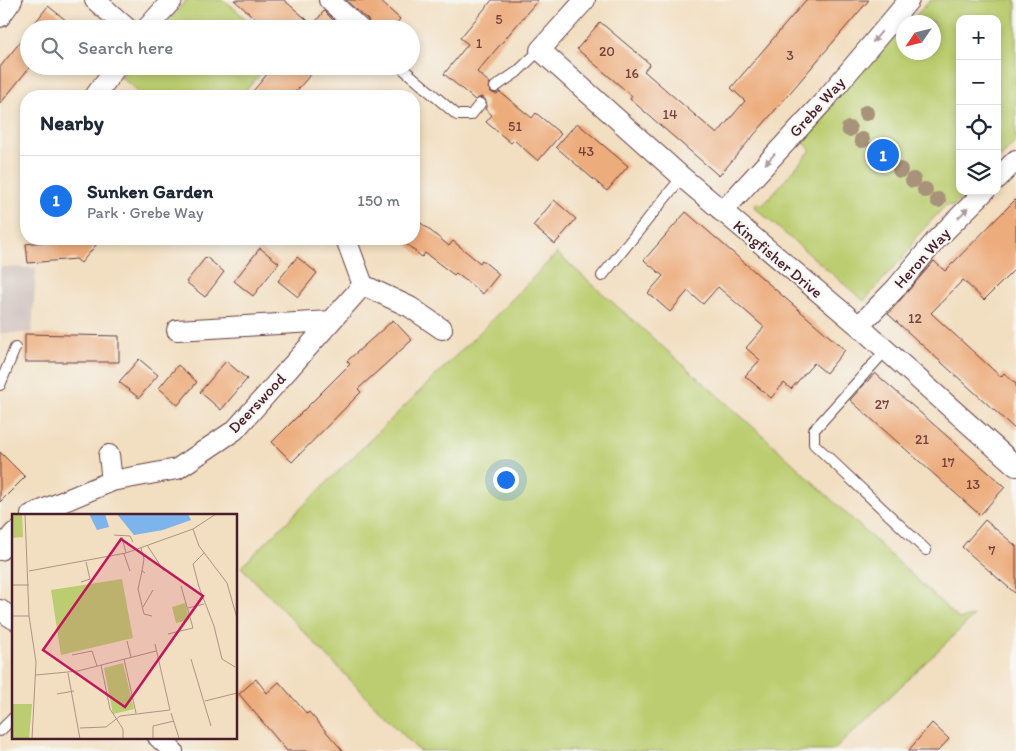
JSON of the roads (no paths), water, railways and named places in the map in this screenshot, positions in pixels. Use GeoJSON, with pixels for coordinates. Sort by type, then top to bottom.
{"type":"FeatureCollection","features":[{"type":"Feature","properties":{"kind":"street"},"geometry":{"type":"LineString","coordinates":[[0,17],[12,0]]}},
{"type":"Feature","properties":{"kind":"street"},"geometry":{"type":"LineString","coordinates":[[94,0],[117,20]]}},
{"type":"Feature","properties":{"kind":"street"},"geometry":{"type":"LineString","coordinates":[[154,20],[172,0]]}},
{"type":"Feature","properties":{"kind":"street"},"geometry":{"type":"LineString","coordinates":[[329,0],[350,20]]}},
{"type":"Feature","properties":{"kind":"street"},"geometry":{"type":"LineString","coordinates":[[540,50],[585,0]]}},
{"type":"Feature","properties":{"kind":"street","name":"Grebe Way"},"geometry":{"type":"LineString","coordinates":[[722,212],[824,101],[909,0]]}},
{"type":"Feature","properties":{"kind":"street","name":"Kingfisher Drive"},"geometry":{"type":"LineString","coordinates":[[540,50],[682,178],[859,326],[1016,466]]}},
{"type":"Feature","properties":{"kind":"street"},"geometry":{"type":"LineString","coordinates":[[99,90],[110,75]]}},
{"type":"Feature","properties":{"kind":"street"},"geometry":{"type":"LineString","coordinates":[[1001,175],[1016,160]]}},
{"type":"Feature","properties":{"kind":"street","name":"Heron Way"},"geometry":{"type":"LineString","coordinates":[[859,326],[896,288],[936,240],[981,195]]}},
{"type":"Feature","properties":{"kind":"street"},"geometry":{"type":"LineString","coordinates":[[348,245],[363,285],[410,307],[442,329]]}},
{"type":"Feature","properties":{"kind":"street","name":"Deerswood"},"geometry":{"type":"LineString","coordinates":[[33,514],[112,481],[177,469],[235,430],[363,285]]}},
{"type":"Feature","properties":{"kind":"street"},"geometry":{"type":"LineString","coordinates":[[177,330],[331,321]]}},
{"type":"Feature","properties":{"kind":"street"},"geometry":{"type":"LineString","coordinates":[[109,455],[112,481]]}},
{"type":"Feature","properties":{"kind":"street"},"geometry":{"type":"LineString","coordinates":[[0,550],[12,535]]}},
{"type":"Feature","properties":{"kind":"street"},"geometry":{"type":"LineString","coordinates":[[0,610],[12,618]]}},
{"type":"Feature","properties":{"kind":"street"},"geometry":{"type":"LineString","coordinates":[[159,738],[173,751]]}},
{"type":"Feature","properties":{"kind":"lane"},"geometry":{"type":"LineString","coordinates":[[495,87],[517,72],[540,50]]}},
{"type":"Feature","properties":{"kind":"lane"},"geometry":{"type":"LineString","coordinates":[[410,75],[457,115],[471,115],[480,104]]}},
{"type":"Feature","properties":{"kind":"lane"},"geometry":{"type":"LineString","coordinates":[[602,276],[682,178]]}},
{"type":"Feature","properties":{"kind":"lane"},"geometry":{"type":"LineString","coordinates":[[0,385],[15,348]]}},
{"type":"Feature","properties":{"kind":"lane"},"geometry":{"type":"LineString","coordinates":[[886,350],[814,430],[814,444],[926,550]]}},
{"type":"Feature","properties":{"kind":"lane"},"geometry":{"type":"LineString","coordinates":[[0,731],[12,718]]}},
{"type":"Feature","properties":{"kind":"place","name":"Sunken Garden"},"geometry":{"type":"Point","coordinates":[883,155]}}]}
